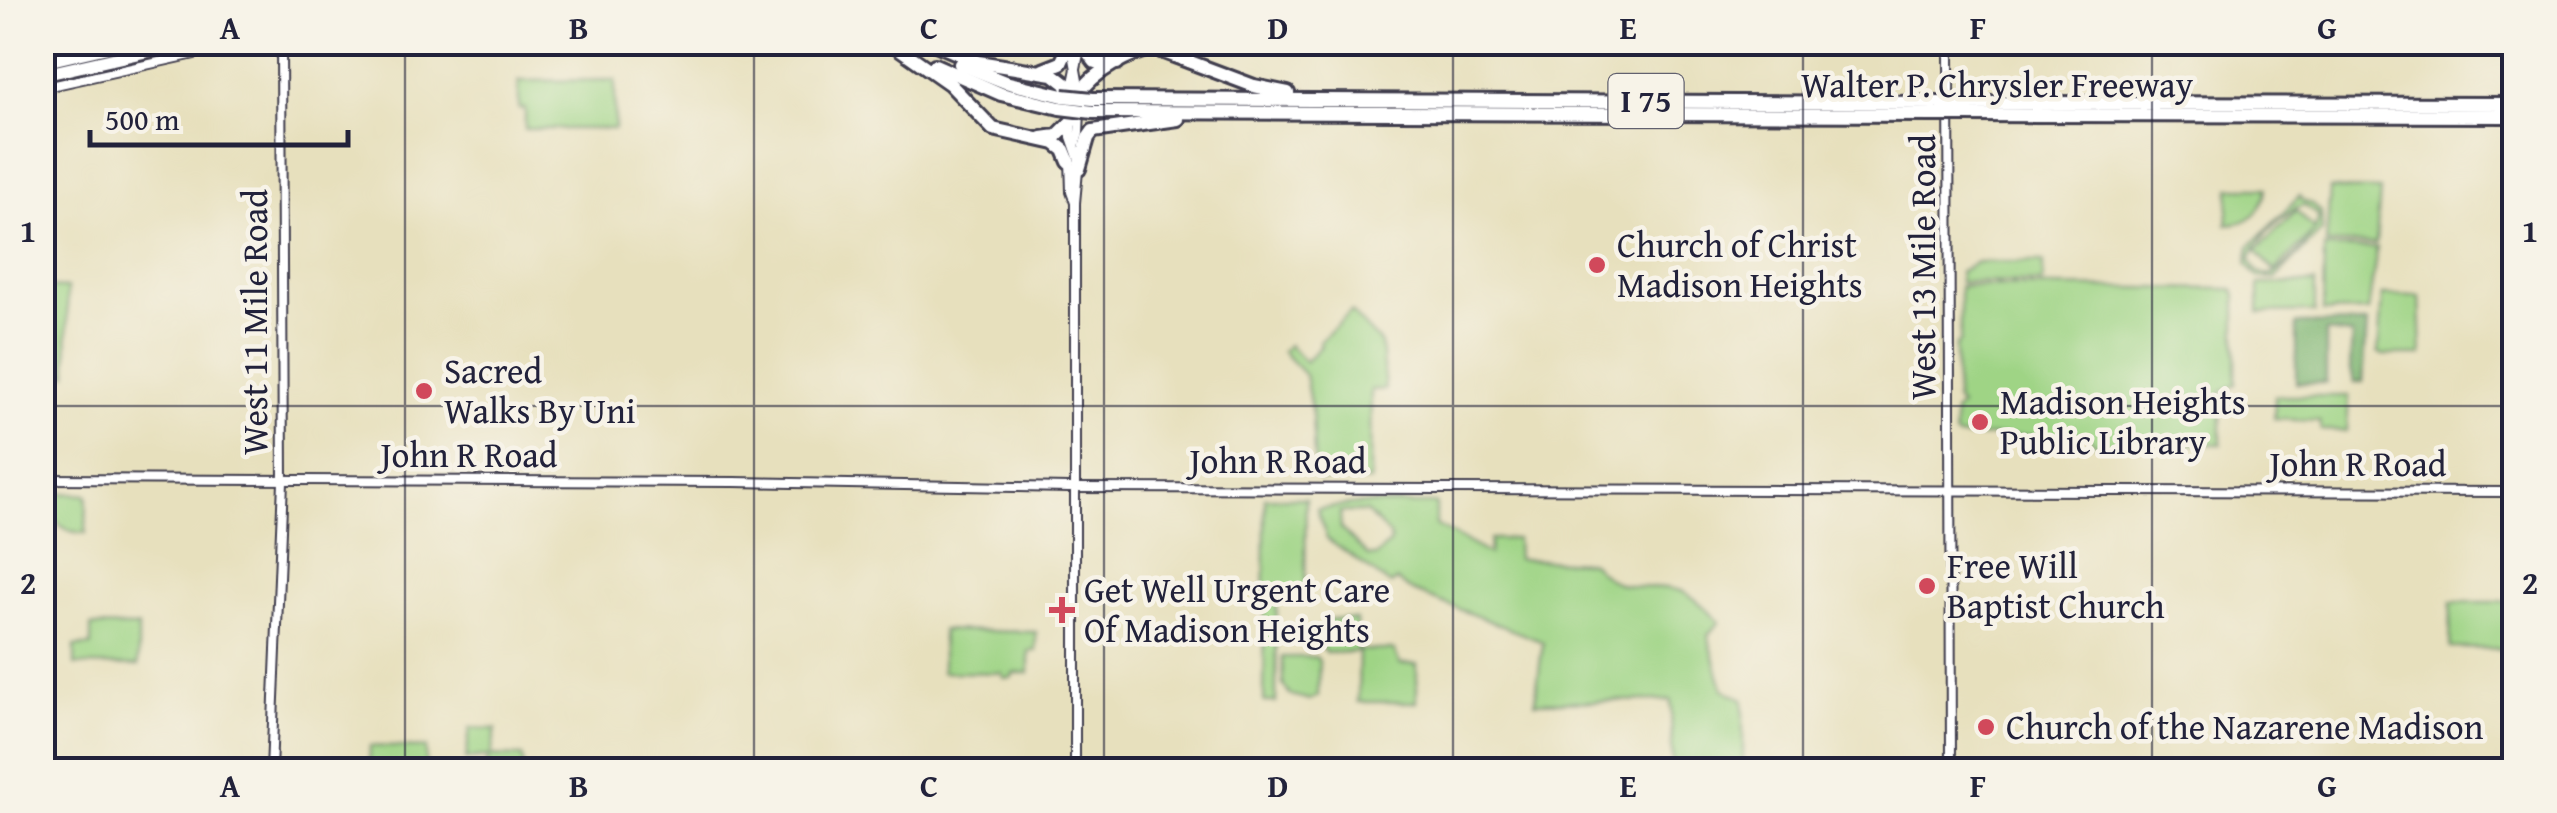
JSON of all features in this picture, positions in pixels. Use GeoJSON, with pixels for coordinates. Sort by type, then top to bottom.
{"type":"FeatureCollection","features":[{"type":"Feature","properties":{"kind":"highway"},"geometry":{"type":"LineString","coordinates":[[42,60],[100,42]]}},
{"type":"Feature","properties":{"kind":"highway"},"geometry":{"type":"LineString","coordinates":[[42,60],[129,42]]}},
{"type":"Feature","properties":{"kind":"highway"},"geometry":{"type":"LineString","coordinates":[[42,75],[188,42]]}},
{"type":"Feature","properties":{"kind":"highway"},"geometry":{"type":"LineString","coordinates":[[892,42],[950,84],[993,129],[1060,146],[1074,166],[1088,138],[1100,129]]}},
{"type":"Feature","properties":{"kind":"highway","name":"I 75"},"geometry":{"type":"LineString","coordinates":[[892,42],[969,82],[1022,100],[1077,102]]}},
{"type":"Feature","properties":{"kind":"highway","name":"I 75"},"geometry":{"type":"LineString","coordinates":[[921,42],[992,77],[1077,102]]}},
{"type":"Feature","properties":{"kind":"highway"},"geometry":{"type":"LineString","coordinates":[[930,42],[978,62],[1059,77],[1089,124],[1100,129],[1227,115]]}},
{"type":"Feature","properties":{"kind":"highway"},"geometry":{"type":"LineString","coordinates":[[1035,70],[1061,63],[1072,42]]}},
{"type":"Feature","properties":{"kind":"highway"},"geometry":{"type":"LineString","coordinates":[[1082,43],[1088,56],[1098,63],[1119,62]]}},
{"type":"Feature","properties":{"kind":"highway"},"geometry":{"type":"LineString","coordinates":[[1077,102],[1090,80],[1119,62],[1156,48],[1263,88],[1355,100]]}},
{"type":"Feature","properties":{"kind":"highway","name":"Walter P. Chrysler Freeway"},"geometry":{"type":"LineString","coordinates":[[1077,102],[1355,100],[1937,109]]}},
{"type":"Feature","properties":{"kind":"highway","name":"Walter P. Chrysler Freeway"},"geometry":{"type":"LineString","coordinates":[[1077,102],[1227,115],[2514,102]]}},
{"type":"Feature","properties":{"kind":"highway","name":"Walter P. Chrysler Freeway"},"geometry":{"type":"LineString","coordinates":[[1961,109],[2511,117]]}},
{"type":"Feature","properties":{"kind":"highway"},"geometry":{"type":"LineString","coordinates":[[1040,138],[1057,136],[1071,122]]}},
{"type":"Feature","properties":{"kind":"main road"},"geometry":{"type":"LineString","coordinates":[[42,47],[62,42]]}},
{"type":"Feature","properties":{"kind":"main road"},"geometry":{"type":"LineString","coordinates":[[42,88],[249,42]]}},
{"type":"Feature","properties":{"kind":"main road","name":"West 11 Mile Road"},"geometry":{"type":"LineString","coordinates":[[270,770],[283,482],[282,42]]}},
{"type":"Feature","properties":{"kind":"main road"},"geometry":{"type":"LineString","coordinates":[[1072,42],[1079,133],[1075,146]]}},
{"type":"Feature","properties":{"kind":"main road","name":"West 13 Mile Road"},"geometry":{"type":"LineString","coordinates":[[1949,42],[1951,770]]}},
{"type":"Feature","properties":{"kind":"main road"},"geometry":{"type":"LineString","coordinates":[[1076,66],[1082,43]]}},
{"type":"Feature","properties":{"kind":"main road"},"geometry":{"type":"LineString","coordinates":[[1074,770],[1075,146],[1071,122],[1077,102]]}},
{"type":"Feature","properties":{"kind":"main road","name":"John R Road"},"geometry":{"type":"LineString","coordinates":[[42,479],[734,482],[1076,488],[2514,492]]}},
{"type":"Feature","properties":{"kind":"green space"},"geometry":{"type":"Polygon","coordinates":[[[615,80],[615,129],[525,129],[525,109],[519,109],[519,81],[615,80]]]}},
{"type":"Feature","properties":{"kind":"green space"},"geometry":{"type":"Polygon","coordinates":[[[2230,188],[2265,188],[2254,215],[2227,224],[2230,188]]]}},
{"type":"Feature","properties":{"kind":"green space"},"geometry":{"type":"Polygon","coordinates":[[[2330,189],[2380,190],[2376,244],[2326,244],[2330,189]]]}},
{"type":"Feature","properties":{"kind":"green space"},"geometry":{"type":"Polygon","coordinates":[[[2300,196],[2321,212],[2322,231],[2276,278],[2258,277],[2247,264],[2250,246],[2300,196]],[[2305,206],[2297,208],[2272,227],[2253,253],[2251,261],[2258,272],[2272,274],[2287,263],[2309,239],[2318,215],[2305,206]]]}},
{"type":"Feature","properties":{"kind":"green space"},"geometry":{"type":"Polygon","coordinates":[[[2296,211],[2315,230],[2275,271],[2256,251],[2296,211]]]}},
{"type":"Feature","properties":{"kind":"green space"},"geometry":{"type":"Polygon","coordinates":[[[2324,248],[2377,248],[2368,311],[2323,312],[2324,248]]]}},
{"type":"Feature","properties":{"kind":"green space"},"geometry":{"type":"Polygon","coordinates":[[[1977,262],[2043,262],[2043,283],[1960,282],[1959,272],[1977,262]]]}},
{"type":"Feature","properties":{"kind":"green space"},"geometry":{"type":"Polygon","coordinates":[[[2315,283],[2315,312],[2259,313],[2259,284],[2315,283]]]}},
{"type":"Feature","properties":{"kind":"green space"},"geometry":{"type":"Polygon","coordinates":[[[1960,286],[2233,289],[2236,384],[2221,392],[2221,444],[2094,444],[2087,434],[1957,437],[1954,412],[1960,406],[1956,402],[1955,346],[1960,341],[1960,286]]]}},
{"type":"Feature","properties":{"kind":"green space"},"geometry":{"type":"Polygon","coordinates":[[[43,287],[67,288],[68,374],[43,374],[43,287]]]}},
{"type":"Feature","properties":{"kind":"green space"},"geometry":{"type":"Polygon","coordinates":[[[2382,295],[2420,296],[2422,355],[2378,352],[2382,295]]]}},
{"type":"Feature","properties":{"kind":"green space"},"geometry":{"type":"Polygon","coordinates":[[[1351,312],[1381,344],[1385,389],[1371,390],[1370,481],[1319,480],[1315,474],[1305,375],[1282,351],[1289,345],[1305,362],[1321,346],[1319,342],[1351,312]]]}},
{"type":"Feature","properties":{"kind":"green space"},"geometry":{"type":"Polygon","coordinates":[[[2367,323],[2363,382],[2354,382],[2350,366],[2352,335],[2326,332],[2326,383],[2296,383],[2296,324],[2367,323]]]}},
{"type":"Feature","properties":{"kind":"green space"},"geometry":{"type":"Polygon","coordinates":[[[2275,396],[2349,396],[2347,431],[2321,430],[2320,421],[2274,419],[2275,396]]]}},
{"type":"Feature","properties":{"kind":"green space"},"geometry":{"type":"Polygon","coordinates":[[[47,492],[87,495],[86,533],[69,530],[57,522],[47,492]]]}},
{"type":"Feature","properties":{"kind":"green space"},"geometry":{"type":"Polygon","coordinates":[[[1265,498],[1306,498],[1305,594],[1277,595],[1276,702],[1264,702],[1265,498]]]}},
{"type":"Feature","properties":{"kind":"green space"},"geometry":{"type":"Polygon","coordinates":[[[1359,504],[1436,504],[1436,525],[1489,554],[1490,539],[1516,539],[1517,559],[1591,562],[1603,574],[1625,585],[1669,588],[1686,594],[1720,622],[1708,635],[1723,689],[1743,699],[1743,770],[1672,770],[1671,700],[1535,702],[1543,642],[1412,591],[1397,581],[1391,585],[1327,539],[1317,509],[1359,504]],[[1340,512],[1341,529],[1368,556],[1376,556],[1390,543],[1390,535],[1366,512],[1340,512]]]}},
{"type":"Feature","properties":{"kind":"green space"},"geometry":{"type":"Polygon","coordinates":[[[2451,602],[2514,602],[2514,649],[2450,648],[2451,602]]]}},
{"type":"Feature","properties":{"kind":"green space"},"geometry":{"type":"Polygon","coordinates":[[[1324,619],[1356,620],[1357,652],[1326,653],[1322,649],[1324,619]]]}},
{"type":"Feature","properties":{"kind":"green space"},"geometry":{"type":"Polygon","coordinates":[[[91,626],[138,627],[138,666],[75,665],[75,646],[91,646],[91,626]]]}},
{"type":"Feature","properties":{"kind":"green space"},"geometry":{"type":"Polygon","coordinates":[[[942,630],[1036,632],[1036,651],[1029,651],[1029,673],[1013,673],[1012,677],[1003,678],[1002,673],[942,672],[942,630]]]}},
{"type":"Feature","properties":{"kind":"green space"},"geometry":{"type":"Polygon","coordinates":[[[1359,650],[1394,650],[1400,664],[1417,664],[1417,702],[1358,702],[1359,650]]]}},
{"type":"Feature","properties":{"kind":"green space"},"geometry":{"type":"Polygon","coordinates":[[[1282,657],[1316,657],[1318,696],[1310,700],[1290,695],[1283,685],[1282,657]]]}},
{"type":"Feature","properties":{"kind":"green space"},"geometry":{"type":"Polygon","coordinates":[[[470,728],[496,729],[491,756],[522,757],[524,770],[485,770],[489,757],[466,759],[470,728]]]}},
{"type":"Feature","properties":{"kind":"green space"},"geometry":{"type":"Polygon","coordinates":[[[370,746],[426,748],[425,770],[369,770],[370,746]]]}},
{"type":"Feature","properties":{"kind":"place","name":"Church of Christ Madison Heights"},"geometry":{"type":"Point","coordinates":[1597,265]}},
{"type":"Feature","properties":{"kind":"place","name":"Sacred Walks By Uni"},"geometry":{"type":"Point","coordinates":[424,391]}},
{"type":"Feature","properties":{"kind":"place","name":"Madison Heights Public Library"},"geometry":{"type":"Point","coordinates":[1980,422]}},
{"type":"Feature","properties":{"kind":"place","name":"Free Will Baptist Church"},"geometry":{"type":"Point","coordinates":[1927,586]}},
{"type":"Feature","properties":{"kind":"place","name":"Get Well Urgent Care Of Madison Heights"},"geometry":{"type":"Point","coordinates":[1062,610]}},
{"type":"Feature","properties":{"kind":"place","name":"Church of the Nazarene Madison"},"geometry":{"type":"Point","coordinates":[1986,727]}}]}
